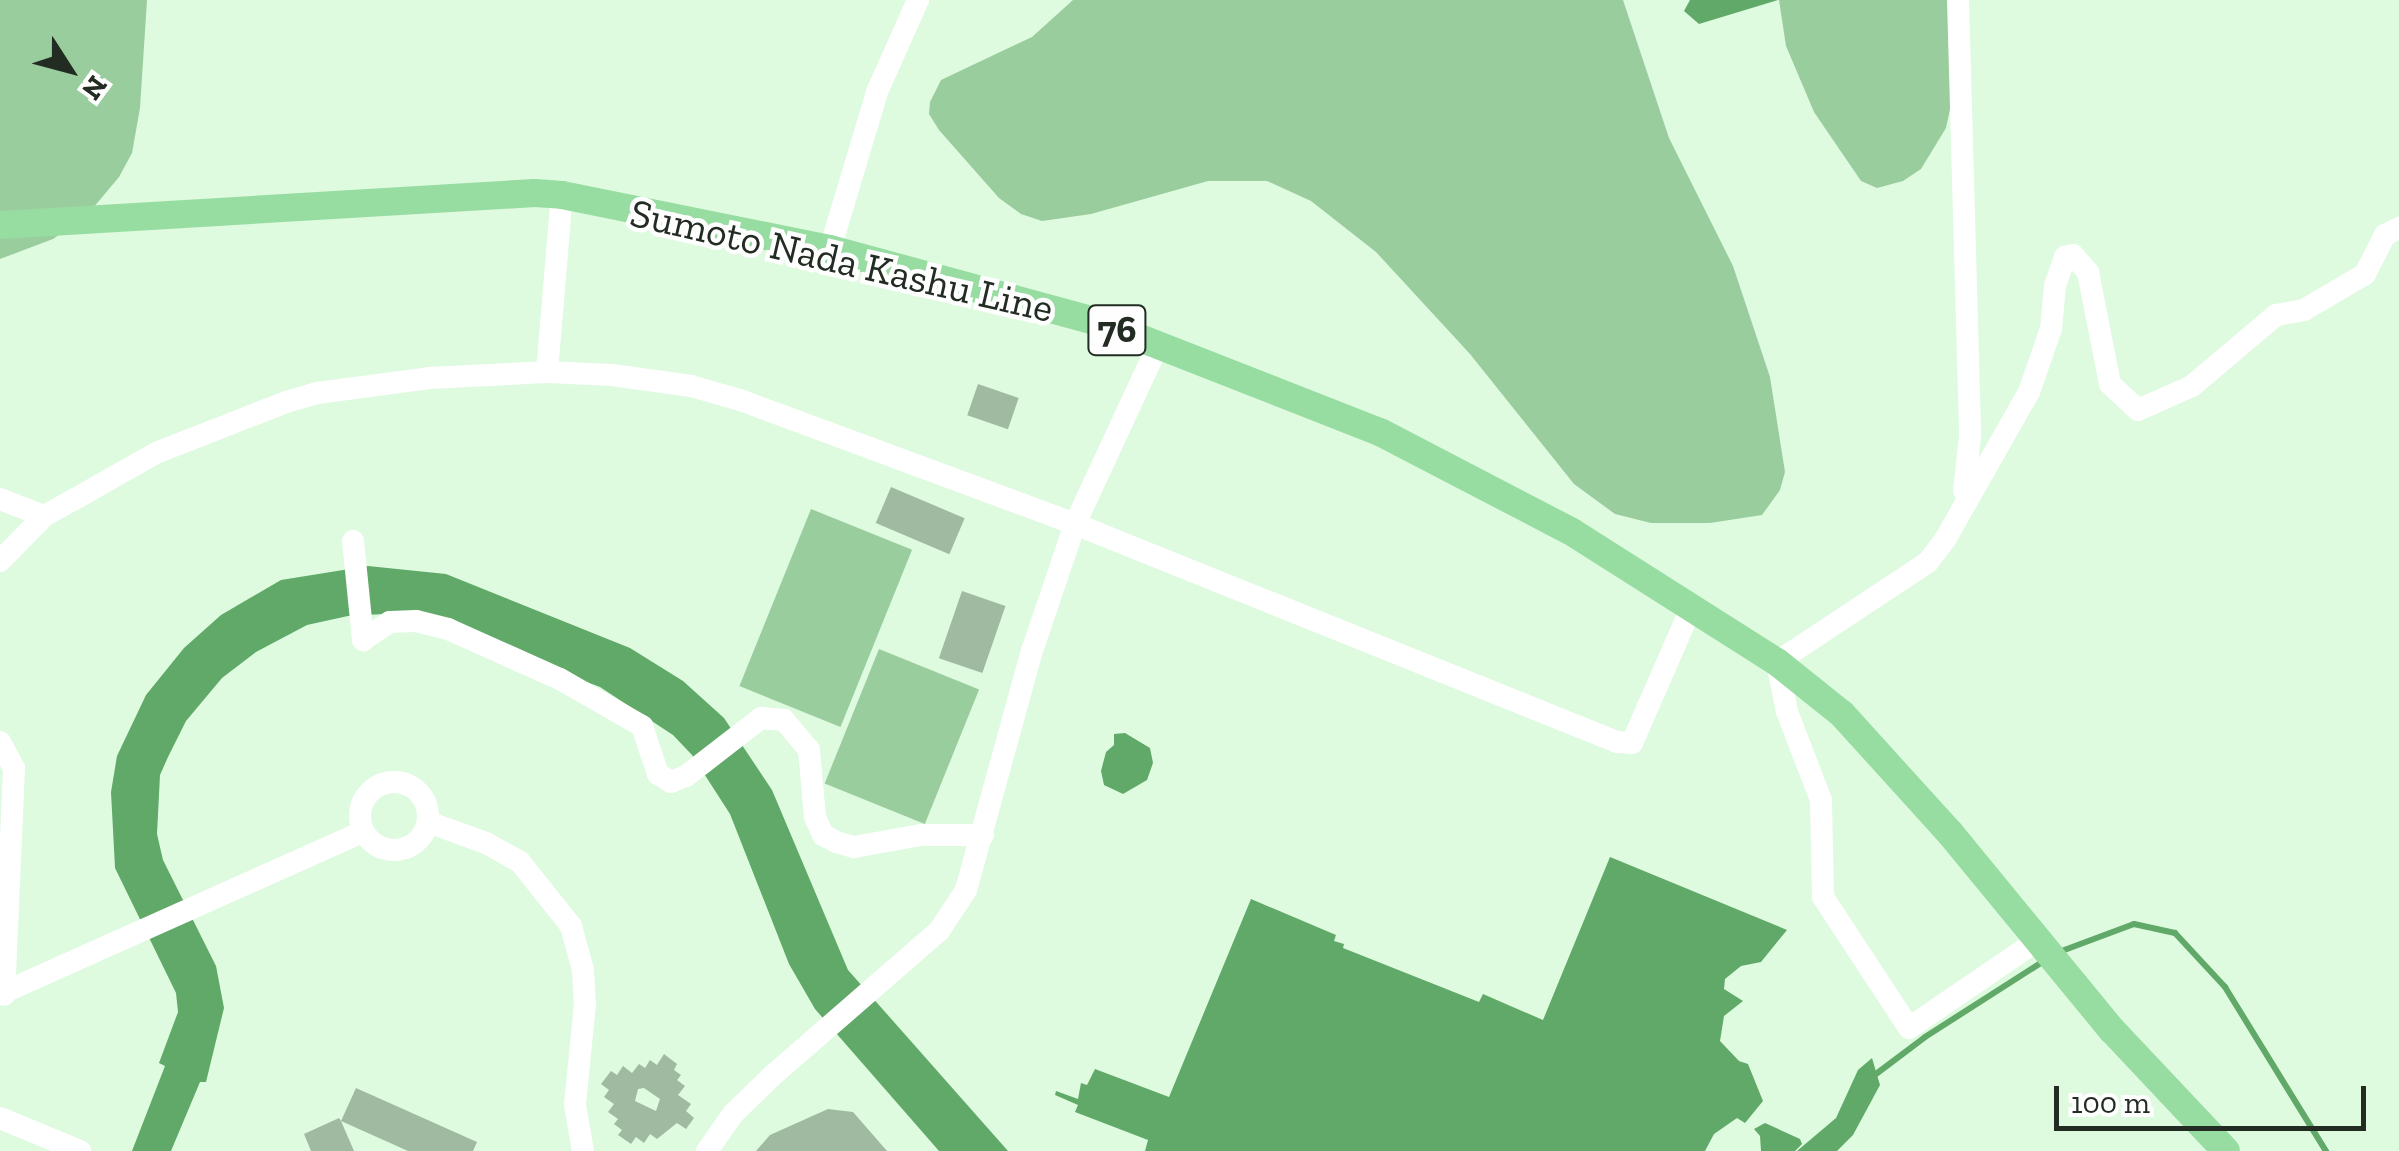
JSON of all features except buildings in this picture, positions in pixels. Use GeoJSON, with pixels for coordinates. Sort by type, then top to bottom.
{"type":"FeatureCollection","features":[{"type":"Feature","properties":{"kind":"main road","name":"Sumoto Nada Kashu Line"},"geometry":{"type":"LineString","coordinates":[[0,225],[515,194],[562,196],[830,249],[1099,322],[1380,432],[1572,532],[1776,662],[1866,738],[2112,1030],[2226,1151]]}},
{"type":"Feature","properties":{"kind":"street"},"geometry":{"type":"LineString","coordinates":[[830,249],[877,92],[918,0]]}},
{"type":"Feature","properties":{"kind":"street"},"geometry":{"type":"LineString","coordinates":[[1958,0],[1970,436],[1960,514]]}},
{"type":"Feature","properties":{"kind":"street"},"geometry":{"type":"LineString","coordinates":[[547,372],[562,196]]}},
{"type":"Feature","properties":{"kind":"street"},"geometry":{"type":"LineString","coordinates":[[2048,952],[1909,1028],[1823,897],[1821,800],[1787,712],[1776,662],[1928,562],[2029,392],[2051,329],[2055,286],[2065,256],[2073,255],[2088,272],[2110,384],[2138,410],[2192,386],[2276,315],[2304,310],[2365,274],[2385,235],[2399,228]]}},
{"type":"Feature","properties":{"kind":"street"},"geometry":{"type":"LineString","coordinates":[[708,1151],[732,1114],[939,931],[966,890],[1015,708],[1075,524],[1156,347]]}},
{"type":"Feature","properties":{"kind":"street"},"geometry":{"type":"LineString","coordinates":[[0,561],[44,516],[156,454],[302,398],[429,378],[547,372],[612,375],[691,386],[740,400],[1075,524],[1617,742],[1632,743],[1691,608]]}},
{"type":"Feature","properties":{"kind":"street"},"geometry":{"type":"LineString","coordinates":[[0,499],[44,516]]}},
{"type":"Feature","properties":{"kind":"street"},"geometry":{"type":"LineString","coordinates":[[353,542],[363,640],[390,622],[416,621],[448,629],[544,672],[642,726],[658,774],[671,782],[686,776],[762,718],[784,720],[810,750],[814,818],[823,835],[836,842],[854,847],[920,835],[983,834]]}},
{"type":"Feature","properties":{"kind":"street"},"geometry":{"type":"LineString","coordinates":[[0,742],[14,768],[2,995],[363,832]]}},
{"type":"Feature","properties":{"kind":"street"},"geometry":{"type":"LineString","coordinates":[[383,783],[406,783],[415,788],[428,806],[428,822],[421,838],[403,850],[380,848],[363,832],[360,809],[364,798],[383,783]]}},
{"type":"Feature","properties":{"kind":"street"},"geometry":{"type":"LineString","coordinates":[[428,822],[486,843],[520,862],[571,926],[582,960],[585,1004],[575,1105],[583,1151]]}},
{"type":"Feature","properties":{"kind":"street"},"geometry":{"type":"LineString","coordinates":[[0,1118],[80,1151]]}},
{"type":"Feature","properties":{"kind":"shaded area"},"geometry":{"type":"Polygon","coordinates":[[[0,0],[147,0],[140,108],[132,153],[119,177],[88,214],[53,239],[0,259],[0,0]]]}},
{"type":"Feature","properties":{"kind":"shaded area"},"geometry":{"type":"Polygon","coordinates":[[[1073,0],[1623,0],[1669,138],[1733,266],[1770,377],[1785,472],[1780,490],[1762,515],[1710,523],[1651,523],[1615,514],[1574,484],[1470,354],[1376,252],[1311,201],[1267,181],[1208,181],[1091,214],[1042,221],[1021,214],[999,198],[939,130],[929,114],[930,102],[941,80],[1032,37],[1073,0]]]}},
{"type":"Feature","properties":{"kind":"shaded area"},"geometry":{"type":"Polygon","coordinates":[[[1690,0],[1778,0],[1699,24],[1684,11],[1690,0]]]}},
{"type":"Feature","properties":{"kind":"shaded area"},"geometry":{"type":"Polygon","coordinates":[[[1779,0],[1966,0],[1963,47],[1946,128],[1921,169],[1903,181],[1877,188],[1861,181],[1814,112],[1786,46],[1779,0]]]}},
{"type":"Feature","properties":{"kind":"shaded area"},"geometry":{"type":"Polygon","coordinates":[[[811,509],[912,550],[841,727],[739,686],[811,509]]]}},
{"type":"Feature","properties":{"kind":"shaded area"},"geometry":{"type":"Polygon","coordinates":[[[368,566],[446,574],[630,648],[683,681],[724,718],[772,790],[848,970],[1008,1151],[939,1151],[815,1009],[789,964],[730,814],[692,755],[673,735],[600,687],[402,613],[348,616],[307,625],[256,652],[222,678],[186,721],[160,775],[157,834],[163,860],[216,966],[224,1008],[206,1082],[200,1082],[171,1151],[132,1151],[165,1066],[159,1063],[178,1012],[176,993],[115,868],[111,792],[117,756],[146,695],[184,648],[221,615],[281,580],[368,566]]]}},
{"type":"Feature","properties":{"kind":"shaded area"},"geometry":{"type":"Polygon","coordinates":[[[879,649],[979,689],[925,824],[825,783],[879,649]]]}},
{"type":"Feature","properties":{"kind":"shaded area"},"geometry":{"type":"Polygon","coordinates":[[[1125,733],[1150,748],[1153,763],[1147,780],[1123,794],[1104,785],[1101,771],[1106,752],[1114,745],[1114,734],[1125,733]]]}},
{"type":"Feature","properties":{"kind":"shaded area"},"geometry":{"type":"Polygon","coordinates":[[[1610,857],[1787,930],[1761,962],[1741,966],[1725,979],[1724,989],[1743,1001],[1724,1016],[1720,1041],[1739,1061],[1748,1064],[1763,1101],[1745,1123],[1737,1118],[1714,1134],[1705,1151],[1145,1151],[1148,1140],[1075,1112],[1078,1105],[1055,1095],[1056,1091],[1078,1099],[1081,1083],[1087,1085],[1095,1069],[1169,1097],[1251,899],[1336,935],[1334,941],[1344,944],[1343,948],[1479,1002],[1483,994],[1543,1020],[1610,857]]]}},
{"type":"Feature","properties":{"kind":"shaded area"},"geometry":{"type":"Polygon","coordinates":[[[1872,1058],[1880,1085],[1853,1135],[1837,1151],[1797,1151],[1836,1118],[1858,1070],[1872,1058]]]}},
{"type":"Feature","properties":{"kind":"shaded area"},"geometry":{"type":"Polygon","coordinates":[[[1765,1123],[1800,1139],[1802,1144],[1795,1151],[1761,1151],[1760,1136],[1754,1129],[1765,1123]]]}},
{"type":"Feature","properties":{"kind":"waterway"},"geometry":{"type":"LineString","coordinates":[[2059,952],[2134,924],[2175,933],[2225,987],[2326,1151]]}},
{"type":"Feature","properties":{"kind":"waterway"},"geometry":{"type":"LineString","coordinates":[[1872,1077],[1925,1037],[2044,961]]}}]}
